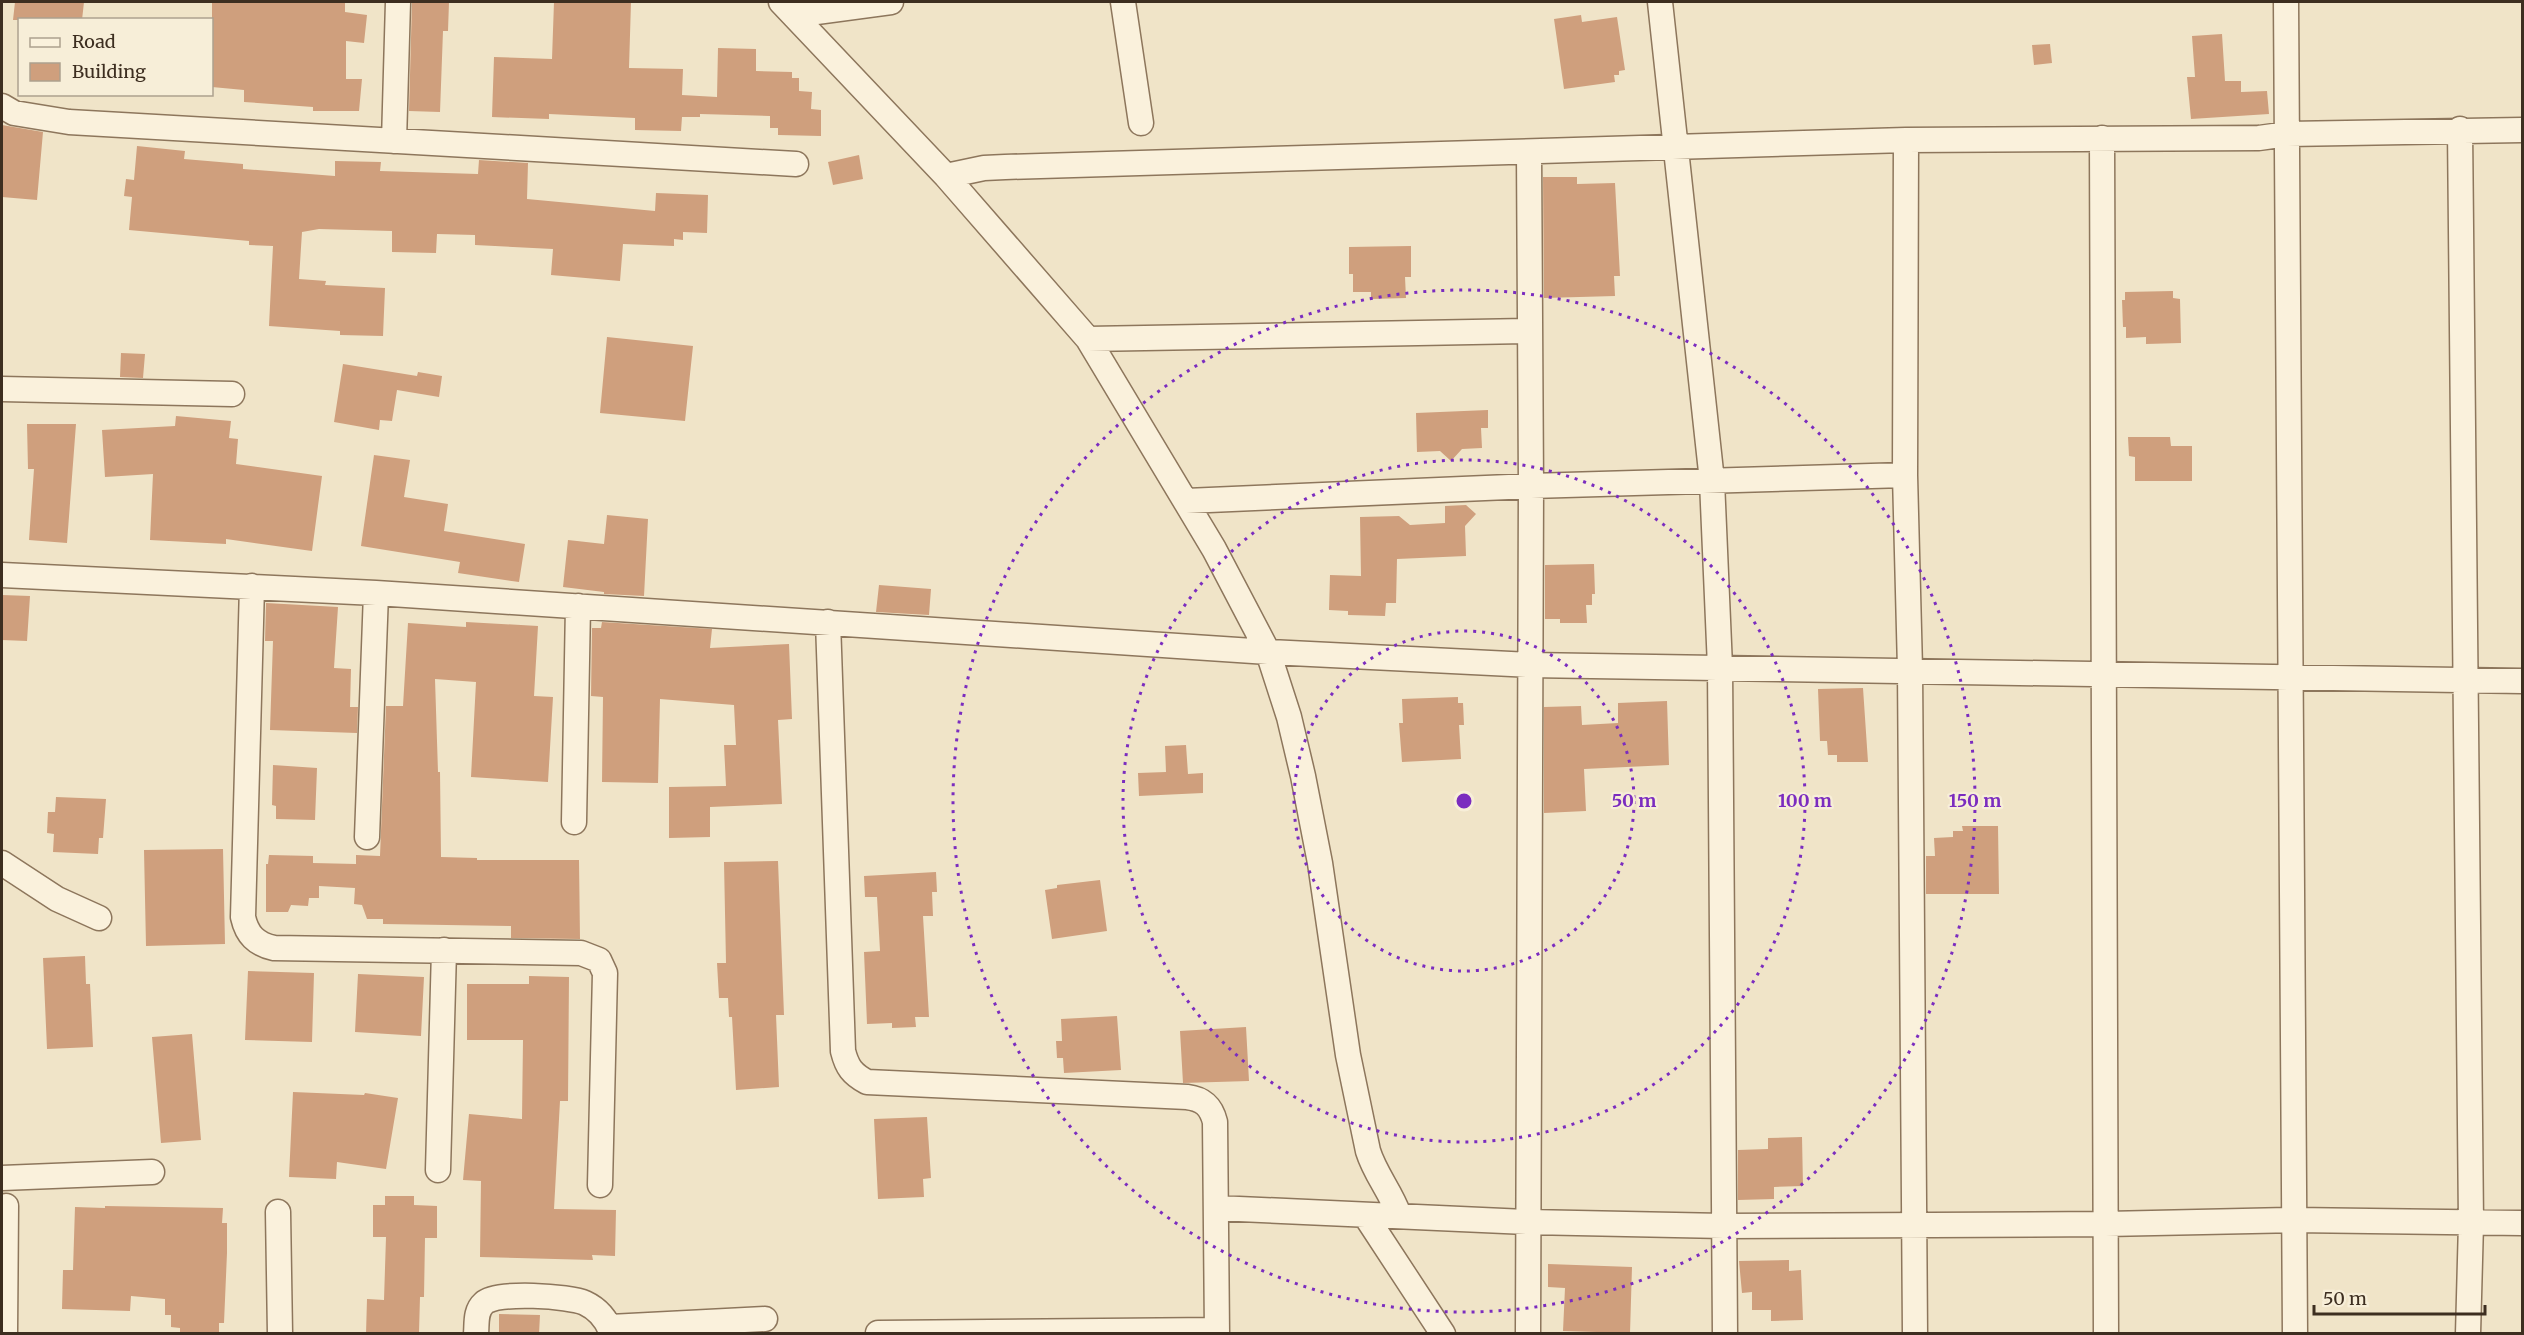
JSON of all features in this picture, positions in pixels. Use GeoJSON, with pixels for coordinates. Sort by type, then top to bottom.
{"type":"FeatureCollection","features":[{"type":"Feature","properties":{"kind":"street"},"geometry":{"type":"LineString","coordinates":[[394,141],[398,2]]}},
{"type":"Feature","properties":{"kind":"street"},"geometry":{"type":"LineString","coordinates":[[788,8],[891,2]]}},
{"type":"Feature","properties":{"kind":"street"},"geometry":{"type":"LineString","coordinates":[[1123,2],[1141,123]]}},
{"type":"Feature","properties":{"kind":"street"},"geometry":{"type":"LineString","coordinates":[[1660,2],[1712,481],[1720,667],[1725,1334]]}},
{"type":"Feature","properties":{"kind":"street"},"geometry":{"type":"LineString","coordinates":[[2286,2],[2295,1334]]}},
{"type":"Feature","properties":{"kind":"street"},"geometry":{"type":"LineString","coordinates":[[788,8],[946,176],[1088,339],[1214,549],[1268,652],[1289,717],[1303,776],[1320,863],[1348,1055],[1368,1151],[1372,1164],[1399,1215]]}},
{"type":"Feature","properties":{"kind":"street"},"geometry":{"type":"LineString","coordinates":[[2,106],[14,113],[69,122],[796,164]]}},
{"type":"Feature","properties":{"kind":"street"},"geometry":{"type":"LineString","coordinates":[[946,176],[984,168],[1005,167],[1906,140],[2259,138],[2288,134],[2460,129],[2523,130]]}},
{"type":"Feature","properties":{"kind":"street"},"geometry":{"type":"LineString","coordinates":[[2460,129],[2471,1223],[2468,1334]]}},
{"type":"Feature","properties":{"kind":"street"},"geometry":{"type":"LineString","coordinates":[[2102,138],[2106,1334]]}},
{"type":"Feature","properties":{"kind":"street"},"geometry":{"type":"LineString","coordinates":[[1906,140],[1905,475],[1910,669],[1915,1334]]}},
{"type":"Feature","properties":{"kind":"street"},"geometry":{"type":"LineString","coordinates":[[1528,1334],[1531,486],[1529,152]]}},
{"type":"Feature","properties":{"kind":"street"},"geometry":{"type":"LineString","coordinates":[[1088,339],[1530,332]]}},
{"type":"Feature","properties":{"kind":"street"},"geometry":{"type":"LineString","coordinates":[[2,389],[232,394]]}},
{"type":"Feature","properties":{"kind":"street"},"geometry":{"type":"LineString","coordinates":[[1186,501],[1531,486],[1905,475]]}},
{"type":"Feature","properties":{"kind":"street"},"geometry":{"type":"LineString","coordinates":[[2,575],[376,593],[1268,652],[1530,665],[1910,669],[2523,681]]}},
{"type":"Feature","properties":{"kind":"street"},"geometry":{"type":"LineString","coordinates":[[252,586],[243,917],[245,927],[257,941],[274,948],[591,955],[603,966],[605,973],[600,1185]]}},
{"type":"Feature","properties":{"kind":"street"},"geometry":{"type":"LineString","coordinates":[[368,837],[376,593]]}},
{"type":"Feature","properties":{"kind":"street"},"geometry":{"type":"LineString","coordinates":[[574,822],[578,606]]}},
{"type":"Feature","properties":{"kind":"street"},"geometry":{"type":"LineString","coordinates":[[828,622],[843,1051],[846,1064],[854,1075],[867,1082],[1197,1098],[1206,1104],[1215,1122],[1217,1332],[878,1333]]}},
{"type":"Feature","properties":{"kind":"street"},"geometry":{"type":"LineString","coordinates":[[2,863],[57,899],[99,918]]}},
{"type":"Feature","properties":{"kind":"street"},"geometry":{"type":"LineString","coordinates":[[438,1170],[444,950]]}},
{"type":"Feature","properties":{"kind":"street"},"geometry":{"type":"LineString","coordinates":[[2,1178],[152,1172]]}},
{"type":"Feature","properties":{"kind":"street"},"geometry":{"type":"LineString","coordinates":[[5,1334],[6,1206]]}},
{"type":"Feature","properties":{"kind":"street"},"geometry":{"type":"LineString","coordinates":[[1217,1208],[1528,1222],[1724,1226],[2106,1224],[2294,1220],[2523,1224]]}},
{"type":"Feature","properties":{"kind":"street"},"geometry":{"type":"LineString","coordinates":[[278,1212],[280,1334]]}},
{"type":"Feature","properties":{"kind":"street"},"geometry":{"type":"LineString","coordinates":[[1365,1215],[1443,1334]]}},
{"type":"Feature","properties":{"kind":"street"},"geometry":{"type":"LineString","coordinates":[[476,1334],[479,1309],[489,1299],[496,1297],[575,1299],[596,1309],[611,1330],[765,1319]]}},
{"type":"Feature","properties":{"kind":"building"},"geometry":{"type":"Polygon","coordinates":[[[15,2],[84,2],[82,18],[18,18],[18,20],[13,20],[15,2]]]}},
{"type":"Feature","properties":{"kind":"building"},"geometry":{"type":"Polygon","coordinates":[[[212,2],[345,3],[345,12],[367,15],[364,43],[346,41],[346,79],[362,79],[359,111],[313,111],[313,107],[244,102],[244,90],[213,87],[212,2]]]}},
{"type":"Feature","properties":{"kind":"building"},"geometry":{"type":"Polygon","coordinates":[[[412,2],[449,2],[448,31],[443,31],[440,112],[409,111],[412,2]]]}},
{"type":"Feature","properties":{"kind":"building"},"geometry":{"type":"Polygon","coordinates":[[[554,2],[631,2],[629,68],[683,69],[682,95],[717,97],[718,48],[756,49],[756,71],[792,72],[792,78],[799,78],[799,91],[812,92],[811,109],[821,110],[821,136],[778,135],[778,128],[770,128],[770,116],[700,114],[700,117],[682,117],[681,131],[635,130],[635,118],[549,114],[549,119],[492,117],[494,57],[552,59],[554,2]]]}},
{"type":"Feature","properties":{"kind":"building"},"geometry":{"type":"Polygon","coordinates":[[[1581,15],[1582,22],[1617,17],[1625,70],[1619,71],[1619,75],[1614,75],[1615,82],[1564,89],[1554,19],[1581,15]]]}},
{"type":"Feature","properties":{"kind":"building"},"geometry":{"type":"Polygon","coordinates":[[[2222,34],[2225,81],[2241,81],[2241,92],[2267,91],[2269,114],[2191,119],[2187,77],[2195,77],[2192,36],[2222,34]]]}},
{"type":"Feature","properties":{"kind":"building"},"geometry":{"type":"Polygon","coordinates":[[[2050,44],[2052,63],[2034,65],[2032,45],[2050,44]]]}},
{"type":"Feature","properties":{"kind":"building"},"geometry":{"type":"Polygon","coordinates":[[[2,125],[43,132],[37,200],[2,197],[2,125]]]}},
{"type":"Feature","properties":{"kind":"building"},"geometry":{"type":"Polygon","coordinates":[[[137,146],[185,151],[184,159],[243,164],[243,169],[335,176],[335,161],[381,162],[380,171],[478,174],[479,160],[528,163],[527,199],[655,211],[656,193],[708,195],[707,233],[683,232],[683,240],[674,239],[674,246],[623,244],[620,281],[551,275],[553,249],[475,245],[475,235],[437,234],[436,253],[392,252],[392,231],[319,229],[302,232],[299,279],[326,281],[325,285],[385,288],[383,336],[340,335],[340,331],[269,326],[273,246],[249,245],[249,241],[129,230],[132,197],[124,196],[126,179],[134,180],[137,146]]]}},
{"type":"Feature","properties":{"kind":"building"},"geometry":{"type":"Polygon","coordinates":[[[859,155],[863,179],[833,185],[828,162],[859,155]]]}},
{"type":"Feature","properties":{"kind":"building"},"geometry":{"type":"Polygon","coordinates":[[[1543,177],[1577,177],[1577,184],[1615,183],[1620,276],[1614,276],[1615,296],[1544,298],[1543,177]]]}},
{"type":"Feature","properties":{"kind":"building"},"geometry":{"type":"Polygon","coordinates":[[[1411,246],[1411,277],[1405,277],[1406,298],[1371,299],[1371,292],[1353,292],[1353,274],[1349,274],[1349,247],[1411,246]]]}},
{"type":"Feature","properties":{"kind":"building"},"geometry":{"type":"Polygon","coordinates":[[[2173,291],[2173,298],[2180,299],[2181,343],[2146,344],[2146,337],[2126,338],[2126,327],[2123,327],[2122,300],[2125,300],[2125,292],[2173,291]]]}},
{"type":"Feature","properties":{"kind":"building"},"geometry":{"type":"Polygon","coordinates":[[[607,337],[693,346],[685,421],[600,413],[607,337]]]}},
{"type":"Feature","properties":{"kind":"building"},"geometry":{"type":"Polygon","coordinates":[[[121,353],[145,354],[143,378],[120,377],[121,353]]]}},
{"type":"Feature","properties":{"kind":"building"},"geometry":{"type":"Polygon","coordinates":[[[343,364],[417,376],[418,372],[442,376],[439,397],[397,390],[392,421],[380,420],[379,430],[334,422],[343,364]]]}},
{"type":"Feature","properties":{"kind":"building"},"geometry":{"type":"Polygon","coordinates":[[[1488,410],[1488,428],[1481,428],[1482,448],[1462,449],[1451,461],[1440,451],[1417,452],[1416,413],[1488,410]]]}},
{"type":"Feature","properties":{"kind":"building"},"geometry":{"type":"Polygon","coordinates":[[[176,416],[231,421],[229,438],[238,439],[236,464],[322,476],[312,551],[226,539],[226,544],[150,540],[153,474],[105,477],[102,430],[175,426],[176,416]]]}},
{"type":"Feature","properties":{"kind":"building"},"geometry":{"type":"Polygon","coordinates":[[[27,424],[76,424],[67,543],[29,540],[34,469],[28,469],[27,424]]]}},
{"type":"Feature","properties":{"kind":"building"},"geometry":{"type":"Polygon","coordinates":[[[2128,437],[2170,437],[2171,446],[2192,446],[2192,481],[2135,481],[2135,457],[2129,456],[2128,437]]]}},
{"type":"Feature","properties":{"kind":"building"},"geometry":{"type":"Polygon","coordinates":[[[374,455],[410,460],[404,497],[448,504],[444,531],[525,544],[519,582],[458,573],[460,562],[361,546],[374,455]]]}},
{"type":"Feature","properties":{"kind":"building"},"geometry":{"type":"Polygon","coordinates":[[[1466,505],[1476,514],[1465,526],[1466,556],[1397,559],[1396,603],[1386,603],[1385,616],[1348,615],[1348,611],[1329,610],[1330,575],[1361,576],[1360,517],[1399,516],[1410,525],[1445,523],[1445,506],[1466,505]]]}},
{"type":"Feature","properties":{"kind":"building"},"geometry":{"type":"Polygon","coordinates":[[[607,515],[648,519],[644,596],[604,594],[604,592],[563,587],[568,540],[604,544],[607,515]]]}},
{"type":"Feature","properties":{"kind":"building"},"geometry":{"type":"Polygon","coordinates":[[[1594,564],[1595,594],[1592,594],[1592,605],[1586,605],[1587,623],[1560,623],[1560,619],[1545,619],[1545,565],[1594,564]]]}},
{"type":"Feature","properties":{"kind":"building"},"geometry":{"type":"Polygon","coordinates":[[[879,585],[931,589],[929,615],[876,612],[879,585]]]}},
{"type":"Feature","properties":{"kind":"building"},"geometry":{"type":"Polygon","coordinates":[[[2,595],[30,596],[27,641],[2,640],[2,595]]]}},
{"type":"Feature","properties":{"kind":"building"},"geometry":{"type":"Polygon","coordinates":[[[266,603],[338,607],[334,668],[351,669],[350,707],[358,707],[357,733],[270,730],[273,641],[265,641],[266,603]]]}},
{"type":"Feature","properties":{"kind":"building"},"geometry":{"type":"Polygon","coordinates":[[[466,622],[538,626],[534,696],[553,697],[548,782],[471,777],[476,682],[435,679],[438,772],[440,772],[441,857],[477,858],[477,860],[579,860],[580,939],[511,938],[511,926],[383,924],[383,919],[367,919],[362,905],[354,904],[355,888],[319,886],[319,898],[309,898],[308,906],[291,905],[288,912],[266,912],[266,864],[268,864],[269,855],[313,856],[313,863],[356,864],[356,855],[380,856],[386,706],[403,706],[408,623],[466,627],[466,622]]]}},
{"type":"Feature","properties":{"kind":"building"},"geometry":{"type":"Polygon","coordinates":[[[602,622],[712,629],[710,648],[789,644],[792,719],[778,720],[782,804],[710,807],[710,837],[669,838],[669,787],[726,786],[724,745],[736,745],[734,705],[660,699],[658,783],[602,782],[603,697],[591,696],[592,628],[601,628],[602,622]]]}},
{"type":"Feature","properties":{"kind":"building"},"geometry":{"type":"Polygon","coordinates":[[[1863,688],[1868,762],[1837,762],[1837,755],[1828,755],[1827,741],[1820,741],[1818,689],[1863,688]]]}},
{"type":"Feature","properties":{"kind":"building"},"geometry":{"type":"Polygon","coordinates":[[[1458,697],[1458,703],[1463,703],[1464,725],[1459,725],[1461,759],[1402,762],[1399,723],[1403,723],[1402,699],[1458,697]]]}},
{"type":"Feature","properties":{"kind":"building"},"geometry":{"type":"Polygon","coordinates":[[[1667,701],[1669,765],[1584,769],[1586,811],[1544,813],[1544,707],[1581,706],[1582,725],[1618,723],[1618,703],[1667,701]]]}},
{"type":"Feature","properties":{"kind":"building"},"geometry":{"type":"Polygon","coordinates":[[[1186,745],[1188,774],[1203,773],[1203,793],[1139,796],[1138,773],[1166,772],[1165,746],[1186,745]]]}},
{"type":"Feature","properties":{"kind":"building"},"geometry":{"type":"Polygon","coordinates":[[[273,765],[317,768],[315,820],[276,819],[276,806],[272,805],[273,765]]]}},
{"type":"Feature","properties":{"kind":"building"},"geometry":{"type":"Polygon","coordinates":[[[56,797],[106,799],[103,838],[99,838],[98,854],[53,852],[54,834],[47,833],[48,812],[55,812],[56,797]]]}},
{"type":"Feature","properties":{"kind":"building"},"geometry":{"type":"Polygon","coordinates":[[[1962,826],[1998,826],[1999,894],[1926,894],[1926,856],[1935,856],[1934,838],[1953,837],[1953,831],[1963,831],[1962,826]]]}},
{"type":"Feature","properties":{"kind":"building"},"geometry":{"type":"Polygon","coordinates":[[[223,849],[225,944],[146,946],[144,850],[223,849]]]}},
{"type":"Feature","properties":{"kind":"building"},"geometry":{"type":"Polygon","coordinates":[[[778,861],[784,1015],[776,1015],[779,1087],[736,1090],[732,1017],[729,1017],[728,998],[719,998],[717,963],[726,963],[724,862],[778,861]]]}},
{"type":"Feature","properties":{"kind":"building"},"geometry":{"type":"Polygon","coordinates":[[[936,872],[937,892],[932,892],[933,916],[923,916],[929,1017],[915,1017],[916,1027],[892,1028],[892,1023],[867,1024],[864,952],[880,951],[877,897],[865,897],[864,876],[936,872]]]}},
{"type":"Feature","properties":{"kind":"building"},"geometry":{"type":"Polygon","coordinates":[[[1100,880],[1107,931],[1052,939],[1045,890],[1057,888],[1057,885],[1100,880]]]}},
{"type":"Feature","properties":{"kind":"building"},"geometry":{"type":"Polygon","coordinates":[[[85,956],[86,984],[90,984],[93,1047],[47,1049],[43,958],[85,956]]]}},
{"type":"Feature","properties":{"kind":"building"},"geometry":{"type":"Polygon","coordinates":[[[248,971],[314,973],[312,1042],[245,1040],[248,971]]]}},
{"type":"Feature","properties":{"kind":"building"},"geometry":{"type":"Polygon","coordinates":[[[358,974],[424,977],[421,1036],[355,1032],[358,974]]]}},
{"type":"Feature","properties":{"kind":"building"},"geometry":{"type":"Polygon","coordinates":[[[529,976],[569,977],[568,1101],[560,1101],[554,1209],[616,1210],[615,1256],[592,1255],[593,1260],[480,1257],[481,1181],[463,1180],[469,1114],[522,1119],[523,1040],[467,1040],[467,984],[529,984],[529,976]]]}},
{"type":"Feature","properties":{"kind":"building"},"geometry":{"type":"Polygon","coordinates":[[[1117,1016],[1121,1070],[1064,1073],[1063,1058],[1057,1058],[1056,1041],[1062,1041],[1061,1019],[1117,1016]]]}},
{"type":"Feature","properties":{"kind":"building"},"geometry":{"type":"Polygon","coordinates":[[[1246,1027],[1249,1081],[1183,1083],[1180,1031],[1246,1027]]]}},
{"type":"Feature","properties":{"kind":"building"},"geometry":{"type":"Polygon","coordinates":[[[192,1034],[201,1140],[161,1143],[152,1037],[192,1034]]]}},
{"type":"Feature","properties":{"kind":"building"},"geometry":{"type":"Polygon","coordinates":[[[293,1092],[364,1095],[365,1093],[398,1098],[386,1169],[337,1162],[336,1179],[289,1177],[293,1092]]]}},
{"type":"Feature","properties":{"kind":"building"},"geometry":{"type":"Polygon","coordinates":[[[927,1117],[931,1178],[923,1179],[924,1197],[878,1199],[874,1119],[927,1117]]]}},
{"type":"Feature","properties":{"kind":"building"},"geometry":{"type":"Polygon","coordinates":[[[1802,1137],[1803,1186],[1774,1187],[1774,1199],[1738,1200],[1738,1150],[1768,1149],[1768,1138],[1802,1137]]]}},
{"type":"Feature","properties":{"kind":"building"},"geometry":{"type":"Polygon","coordinates":[[[385,1196],[414,1196],[414,1205],[437,1206],[437,1238],[425,1238],[424,1297],[420,1297],[419,1333],[366,1334],[367,1299],[384,1300],[386,1237],[373,1237],[373,1205],[385,1205],[385,1196]]]}},
{"type":"Feature","properties":{"kind":"building"},"geometry":{"type":"Polygon","coordinates":[[[105,1206],[223,1208],[222,1223],[227,1223],[227,1253],[224,1323],[219,1323],[219,1334],[180,1334],[180,1328],[171,1327],[171,1315],[165,1315],[165,1299],[131,1296],[130,1311],[62,1309],[63,1270],[73,1270],[75,1207],[105,1208],[105,1206]]]}},
{"type":"Feature","properties":{"kind":"building"},"geometry":{"type":"Polygon","coordinates":[[[1789,1260],[1789,1271],[1801,1270],[1803,1320],[1771,1321],[1771,1310],[1752,1310],[1752,1292],[1742,1293],[1739,1261],[1789,1260]]]}},
{"type":"Feature","properties":{"kind":"building"},"geometry":{"type":"Polygon","coordinates":[[[1548,1264],[1632,1267],[1630,1333],[1563,1331],[1565,1288],[1548,1287],[1548,1264]]]}},
{"type":"Feature","properties":{"kind":"building"},"geometry":{"type":"Polygon","coordinates":[[[499,1314],[540,1315],[539,1334],[499,1334],[499,1314]]]}}]}
